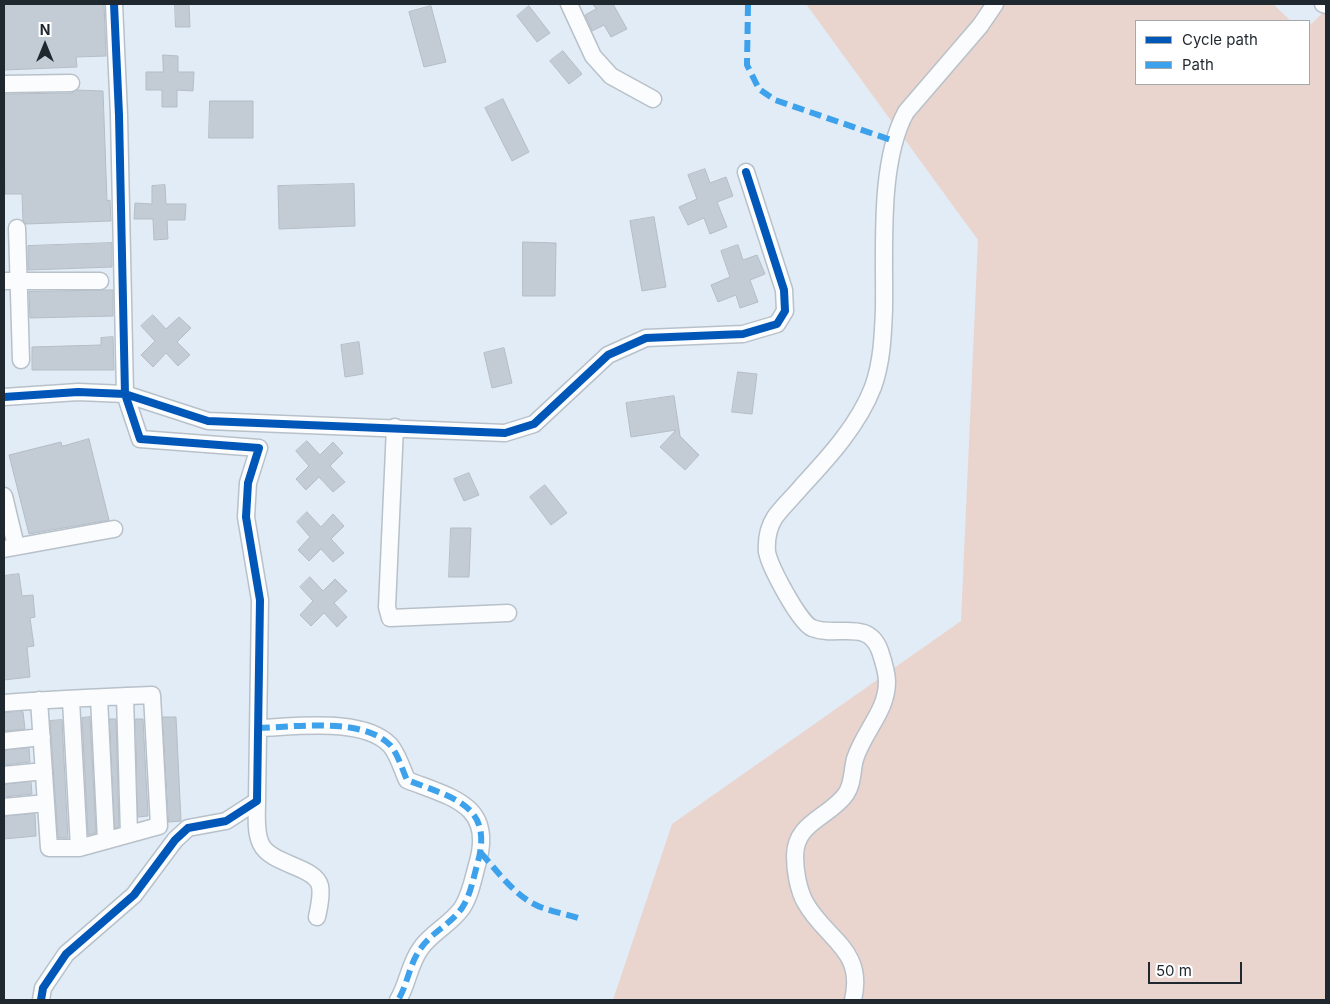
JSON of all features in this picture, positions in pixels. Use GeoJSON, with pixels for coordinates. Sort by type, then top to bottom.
{"type":"FeatureCollection","features":[{"type":"Feature","properties":{"kind":"street"},"geometry":{"type":"LineString","coordinates":[[114,4],[119,115],[125,394],[140,439],[259,448],[248,484],[246,517],[260,600],[257,677],[258,836],[262,846],[271,856],[314,876],[320,883],[321,893],[317,917]]}},
{"type":"Feature","properties":{"kind":"street"},"geometry":{"type":"LineString","coordinates":[[569,4],[593,56],[611,76],[653,99]]}},
{"type":"Feature","properties":{"kind":"street"},"geometry":{"type":"LineString","coordinates":[[853,1000],[856,986],[854,965],[840,943],[820,923],[804,900],[796,872],[795,852],[799,835],[812,821],[836,806],[848,791],[855,759],[865,734],[877,718],[885,701],[888,680],[876,641],[863,631],[815,629],[807,625],[780,585],[768,554],[766,534],[775,517],[851,428],[872,389],[880,365],[883,326],[886,202],[892,149],[899,124],[906,112],[980,26],[995,4]]}},
{"type":"Feature","properties":{"kind":"street"},"geometry":{"type":"LineString","coordinates":[[4,84],[71,83]]}},
{"type":"Feature","properties":{"kind":"street"},"geometry":{"type":"LineString","coordinates":[[4,397],[78,392],[125,394],[208,421],[395,427],[505,433],[534,424],[608,355],[646,338],[744,334],[777,324],[786,311],[784,290],[746,172]]}},
{"type":"Feature","properties":{"kind":"street"},"geometry":{"type":"LineString","coordinates":[[17,228],[12,281],[21,360]]}},
{"type":"Feature","properties":{"kind":"street"},"geometry":{"type":"LineString","coordinates":[[12,281],[100,281]]}},
{"type":"Feature","properties":{"kind":"street"},"geometry":{"type":"LineString","coordinates":[[395,427],[387,607],[390,618],[508,613]]}},
{"type":"Feature","properties":{"kind":"street"},"geometry":{"type":"LineString","coordinates":[[4,496],[10,547],[114,529]]}},
{"type":"Feature","properties":{"kind":"street"},"geometry":{"type":"LineString","coordinates":[[4,702],[39,700],[71,700],[152,695],[159,826],[79,848],[49,848],[39,700]]}},
{"type":"Feature","properties":{"kind":"street"},"geometry":{"type":"LineString","coordinates":[[125,696],[129,834]]}},
{"type":"Feature","properties":{"kind":"street"},"geometry":{"type":"LineString","coordinates":[[99,698],[106,840]]}},
{"type":"Feature","properties":{"kind":"street"},"geometry":{"type":"LineString","coordinates":[[71,700],[79,848]]}},
{"type":"Feature","properties":{"kind":"street"},"geometry":{"type":"LineString","coordinates":[[258,728],[333,727],[360,729],[377,734],[391,746],[407,780],[441,793],[467,807],[479,820],[481,853],[471,888],[461,909],[421,947],[409,970],[398,1000]]}},
{"type":"Feature","properties":{"kind":"street"},"geometry":{"type":"LineString","coordinates":[[4,741],[42,737]]}},
{"type":"Feature","properties":{"kind":"street"},"geometry":{"type":"LineString","coordinates":[[4,775],[44,772]]}},
{"type":"Feature","properties":{"kind":"street"},"geometry":{"type":"LineString","coordinates":[[40,1000],[43,988],[66,954],[134,895],[175,840],[188,828],[226,821],[257,801]]}},
{"type":"Feature","properties":{"kind":"street"},"geometry":{"type":"LineString","coordinates":[[4,807],[46,803]]}},
{"type":"Feature","properties":{"kind":"shaded area"},"geometry":{"type":"Polygon","coordinates":[[[806,4],[1273,4],[1290,20],[1135,20],[1135,85],[1310,85],[1310,25],[1326,10],[1326,1000],[613,1000],[672,824],[961,621],[978,240],[806,4]]]}},
{"type":"Feature","properties":{"kind":"building"},"geometry":{"type":"Polygon","coordinates":[[[4,4],[104,4],[106,56],[76,57],[77,67],[4,70],[4,4]]]}},
{"type":"Feature","properties":{"kind":"building"},"geometry":{"type":"Polygon","coordinates":[[[175,4],[189,4],[190,27],[176,27],[175,4]]]}},
{"type":"Feature","properties":{"kind":"building"},"geometry":{"type":"Polygon","coordinates":[[[593,4],[613,4],[627,29],[611,37],[604,25],[592,31],[585,15],[596,9],[593,4]]]}},
{"type":"Feature","properties":{"kind":"building"},"geometry":{"type":"Polygon","coordinates":[[[431,6],[446,62],[424,67],[409,12],[431,6]]]}},
{"type":"Feature","properties":{"kind":"building"},"geometry":{"type":"Polygon","coordinates":[[[529,6],[550,33],[537,42],[517,16],[529,6]]]}},
{"type":"Feature","properties":{"kind":"building"},"geometry":{"type":"Polygon","coordinates":[[[563,51],[582,74],[569,84],[550,61],[563,51]]]}},
{"type":"Feature","properties":{"kind":"building"},"geometry":{"type":"Polygon","coordinates":[[[163,55],[178,56],[178,72],[194,72],[193,91],[177,90],[177,107],[162,107],[162,90],[146,90],[146,72],[163,72],[163,55]]]}},
{"type":"Feature","properties":{"kind":"building"},"geometry":{"type":"Polygon","coordinates":[[[77,90],[103,91],[107,201],[110,200],[111,221],[26,224],[23,221],[22,194],[5,194],[4,94],[71,93],[77,90]]]}},
{"type":"Feature","properties":{"kind":"building"},"geometry":{"type":"Polygon","coordinates":[[[503,99],[529,152],[512,161],[485,108],[503,99]]]}},
{"type":"Feature","properties":{"kind":"building"},"geometry":{"type":"Polygon","coordinates":[[[210,101],[253,101],[253,138],[209,138],[210,101]]]}},
{"type":"Feature","properties":{"kind":"building"},"geometry":{"type":"Polygon","coordinates":[[[705,169],[710,183],[726,177],[733,196],[717,202],[727,227],[710,234],[704,218],[688,225],[679,207],[697,199],[688,175],[705,169]]]}},
{"type":"Feature","properties":{"kind":"building"},"geometry":{"type":"Polygon","coordinates":[[[354,184],[355,226],[279,229],[278,186],[354,184]]]}},
{"type":"Feature","properties":{"kind":"building"},"geometry":{"type":"Polygon","coordinates":[[[165,185],[166,204],[186,204],[185,220],[167,220],[168,239],[154,240],[153,219],[134,219],[135,203],[152,204],[152,186],[165,185]]]}},
{"type":"Feature","properties":{"kind":"building"},"geometry":{"type":"Polygon","coordinates":[[[654,217],[666,287],[642,291],[630,221],[654,217]]]}},
{"type":"Feature","properties":{"kind":"building"},"geometry":{"type":"Polygon","coordinates":[[[523,242],[556,243],[555,296],[523,296],[523,242]]]}},
{"type":"Feature","properties":{"kind":"building"},"geometry":{"type":"Polygon","coordinates":[[[112,243],[112,267],[28,270],[28,246],[112,243]]]}},
{"type":"Feature","properties":{"kind":"building"},"geometry":{"type":"Polygon","coordinates":[[[738,245],[743,260],[757,255],[765,274],[750,280],[758,302],[740,308],[736,295],[718,302],[711,285],[730,277],[721,251],[738,245]]]}},
{"type":"Feature","properties":{"kind":"building"},"geometry":{"type":"Polygon","coordinates":[[[113,290],[113,316],[30,318],[29,292],[113,290]]]}},
{"type":"Feature","properties":{"kind":"building"},"geometry":{"type":"Polygon","coordinates":[[[153,315],[166,329],[179,317],[191,328],[177,342],[190,355],[178,366],[166,353],[153,367],[141,355],[155,341],[141,326],[153,315]]]}},
{"type":"Feature","properties":{"kind":"building"},"geometry":{"type":"Polygon","coordinates":[[[113,337],[114,370],[32,370],[32,347],[101,345],[101,338],[113,337]]]}},
{"type":"Feature","properties":{"kind":"building"},"geometry":{"type":"Polygon","coordinates":[[[359,342],[363,374],[345,377],[341,345],[359,342]]]}},
{"type":"Feature","properties":{"kind":"building"},"geometry":{"type":"Polygon","coordinates":[[[504,348],[512,383],[492,388],[484,353],[504,348]]]}},
{"type":"Feature","properties":{"kind":"building"},"geometry":{"type":"Polygon","coordinates":[[[738,372],[757,374],[752,414],[732,412],[738,372]]]}},
{"type":"Feature","properties":{"kind":"building"},"geometry":{"type":"Polygon","coordinates":[[[674,396],[680,436],[699,455],[685,470],[660,447],[676,430],[631,437],[626,403],[674,396]]]}},
{"type":"Feature","properties":{"kind":"building"},"geometry":{"type":"Polygon","coordinates":[[[89,439],[109,520],[29,534],[9,455],[61,442],[62,446],[89,439]]]}},
{"type":"Feature","properties":{"kind":"building"},"geometry":{"type":"Polygon","coordinates":[[[307,441],[320,455],[333,442],[343,453],[330,466],[345,482],[333,492],[319,477],[306,490],[296,479],[309,466],[296,451],[307,441]]]}},
{"type":"Feature","properties":{"kind":"building"},"geometry":{"type":"Polygon","coordinates":[[[469,473],[479,495],[464,501],[454,479],[469,473]]]}},
{"type":"Feature","properties":{"kind":"building"},"geometry":{"type":"Polygon","coordinates":[[[545,485],[567,513],[551,525],[530,497],[545,485]]]}},
{"type":"Feature","properties":{"kind":"building"},"geometry":{"type":"Polygon","coordinates":[[[307,512],[321,527],[333,514],[344,526],[331,539],[344,553],[333,562],[321,549],[309,561],[298,550],[310,537],[297,522],[307,512]]]}},
{"type":"Feature","properties":{"kind":"building"},"geometry":{"type":"Polygon","coordinates":[[[451,528],[471,528],[469,577],[449,577],[451,528]]]}},
{"type":"Feature","properties":{"kind":"building"},"geometry":{"type":"Polygon","coordinates":[[[19,574],[22,596],[33,595],[35,617],[30,618],[34,646],[27,647],[30,677],[4,680],[4,576],[19,574]]]}},
{"type":"Feature","properties":{"kind":"building"},"geometry":{"type":"Polygon","coordinates":[[[310,577],[323,591],[335,579],[347,591],[334,603],[347,617],[337,627],[324,613],[311,626],[300,615],[313,601],[300,587],[310,577]]]}},
{"type":"Feature","properties":{"kind":"building"},"geometry":{"type":"Polygon","coordinates":[[[23,712],[25,729],[4,731],[4,713],[23,712]]]}},
{"type":"Feature","properties":{"kind":"building"},"geometry":{"type":"Polygon","coordinates":[[[90,717],[96,833],[88,835],[82,718],[90,717]]]}},
{"type":"Feature","properties":{"kind":"building"},"geometry":{"type":"Polygon","coordinates":[[[163,717],[176,717],[181,821],[169,822],[163,717]]]}},
{"type":"Feature","properties":{"kind":"building"},"geometry":{"type":"Polygon","coordinates":[[[110,719],[116,719],[119,827],[115,828],[110,719]]]}},
{"type":"Feature","properties":{"kind":"building"},"geometry":{"type":"Polygon","coordinates":[[[136,719],[143,719],[148,816],[138,817],[136,719]]]}},
{"type":"Feature","properties":{"kind":"building"},"geometry":{"type":"Polygon","coordinates":[[[62,720],[68,838],[58,838],[50,721],[62,720]]]}},
{"type":"Feature","properties":{"kind":"building"},"geometry":{"type":"Polygon","coordinates":[[[29,748],[30,762],[4,765],[4,751],[29,748]]]}},
{"type":"Feature","properties":{"kind":"building"},"geometry":{"type":"Polygon","coordinates":[[[31,782],[32,794],[4,797],[4,785],[31,782]]]}},
{"type":"Feature","properties":{"kind":"building"},"geometry":{"type":"Polygon","coordinates":[[[35,814],[36,836],[4,839],[4,817],[35,814]]]}},
{"type":"Feature","properties":{"kind":"marked path"},"geometry":{"type":"LineString","coordinates":[[748,4],[747,65],[759,89],[775,100],[894,141]]}},
{"type":"Feature","properties":{"kind":"marked path"},"geometry":{"type":"LineString","coordinates":[[258,728],[346,727],[363,730],[378,736],[393,749],[407,780],[454,799],[475,816],[480,829],[481,845],[467,898],[457,914],[421,948],[398,1000]]}},
{"type":"Feature","properties":{"kind":"marked path"},"geometry":{"type":"LineString","coordinates":[[481,853],[509,885],[534,904],[581,919]]}},
{"type":"Feature","properties":{"kind":"cycle path"},"geometry":{"type":"LineString","coordinates":[[41,1000],[43,988],[66,954],[134,895],[175,840],[188,828],[226,821],[257,801],[260,600],[246,517],[248,483],[259,448],[140,439],[125,394],[119,115],[114,4]]}},
{"type":"Feature","properties":{"kind":"cycle path"},"geometry":{"type":"LineString","coordinates":[[4,397],[78,392],[125,394],[208,421],[505,433],[534,424],[608,355],[646,338],[743,334],[777,324],[785,311],[784,290],[746,172]]}}]}
